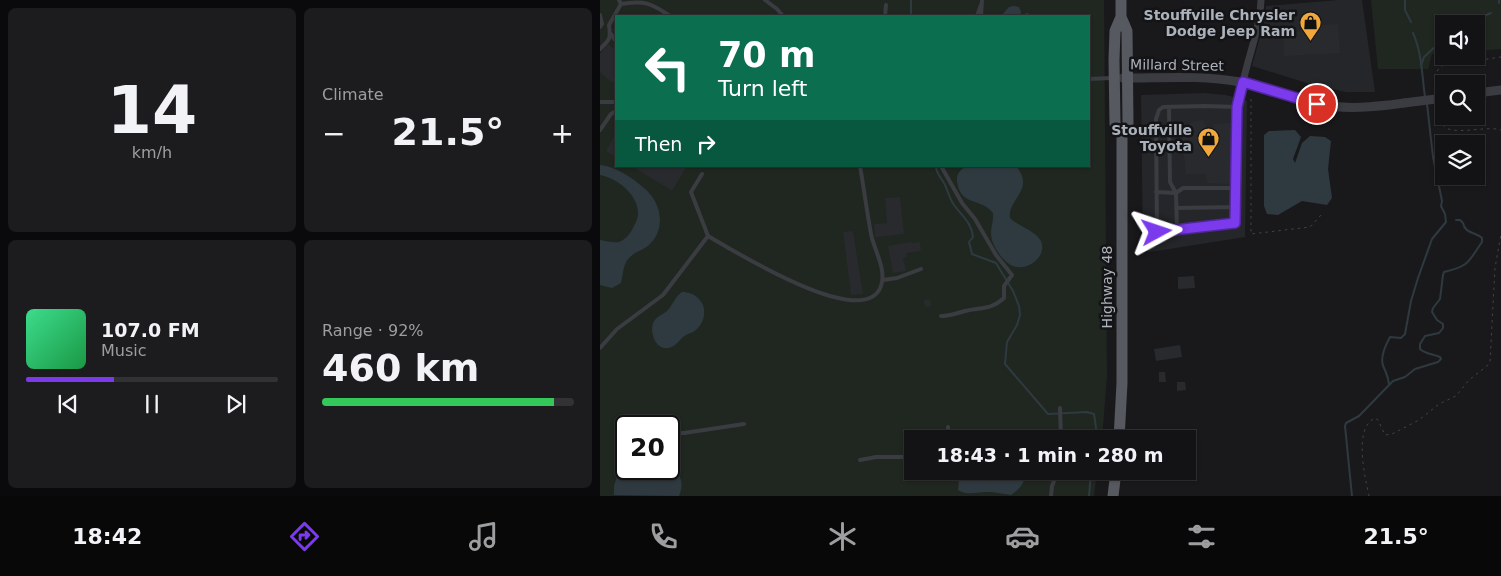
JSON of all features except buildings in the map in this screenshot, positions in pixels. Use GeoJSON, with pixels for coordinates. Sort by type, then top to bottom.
{"type":"FeatureCollection","features":[{"type":"Feature","properties":{"kind":"main road","name":"Highway 48"},"geometry":{"type":"LineString","coordinates":[[1121,0],[1121,17],[1115,31],[1115,124],[1122,135]]}},
{"type":"Feature","properties":{"kind":"main road","name":"Highway 48"},"geometry":{"type":"LineString","coordinates":[[1119,430],[1122,383],[1122,135],[1128,124],[1127,31],[1121,17]]}},
{"type":"Feature","properties":{"kind":"main road"},"geometry":{"type":"LineString","coordinates":[[1113,496],[1115,480]]}},
{"type":"Feature","properties":{"kind":"street"},"geometry":{"type":"LineString","coordinates":[[1243,82],[1258,26],[1261,0]]}},
{"type":"Feature","properties":{"kind":"street","name":"Millard Street"},"geometry":{"type":"LineString","coordinates":[[1115,78],[1212,77],[1243,82],[1317,104],[1355,108],[1435,102]]}},
{"type":"Feature","properties":{"kind":"street"},"geometry":{"type":"LineString","coordinates":[[1485,92],[1501,90]]}},
{"type":"Feature","properties":{"kind":"lane"},"geometry":{"type":"LineString","coordinates":[[651,3],[657,0]]}},
{"type":"Feature","properties":{"kind":"lane"},"geometry":{"type":"LineString","coordinates":[[765,0],[782,15]]}},
{"type":"Feature","properties":{"kind":"lane"},"geometry":{"type":"LineString","coordinates":[[979,15],[982,0]]}},
{"type":"Feature","properties":{"kind":"lane"},"geometry":{"type":"LineString","coordinates":[[615,40],[609,25],[620,2],[636,1],[651,3],[669,15]]}},
{"type":"Feature","properties":{"kind":"lane"},"geometry":{"type":"LineString","coordinates":[[884,15],[886,5]]}},
{"type":"Feature","properties":{"kind":"lane"},"geometry":{"type":"LineString","coordinates":[[600,16],[601,25],[609,25]]}},
{"type":"Feature","properties":{"kind":"lane"},"geometry":{"type":"LineString","coordinates":[[600,50],[610,39],[611,34]]}},
{"type":"Feature","properties":{"kind":"lane"},"geometry":{"type":"LineString","coordinates":[[1090,79],[1115,78]]}},
{"type":"Feature","properties":{"kind":"lane"},"geometry":{"type":"LineString","coordinates":[[1237,107],[1169,107],[1159,110],[1156,119],[1157,232],[1235,223],[1237,107],[1243,82]]}},
{"type":"Feature","properties":{"kind":"lane"},"geometry":{"type":"LineString","coordinates":[[600,102],[615,102]]}},
{"type":"Feature","properties":{"kind":"lane"},"geometry":{"type":"LineString","coordinates":[[1169,107],[1170,182],[1176,193],[1177,230]]}},
{"type":"Feature","properties":{"kind":"lane"},"geometry":{"type":"LineString","coordinates":[[600,130],[611,114],[615,112]]}},
{"type":"Feature","properties":{"kind":"lane"},"geometry":{"type":"LineString","coordinates":[[702,174],[691,192],[708,236],[776,275],[798,285],[850,300],[869,299],[880,291],[883,280],[880,262],[871,236],[860,167]]}},
{"type":"Feature","properties":{"kind":"lane"},"geometry":{"type":"LineString","coordinates":[[940,316],[949,316],[967,310],[985,309],[994,305],[1004,298],[1004,286],[1008,282],[1011,273],[996,255],[974,219],[962,204],[942,167]]}},
{"type":"Feature","properties":{"kind":"lane"},"geometry":{"type":"LineString","coordinates":[[1156,192],[1176,193],[1182,188],[1236,188]]}},
{"type":"Feature","properties":{"kind":"lane"},"geometry":{"type":"LineString","coordinates":[[1176,208],[1235,207]]}},
{"type":"Feature","properties":{"kind":"lane"},"geometry":{"type":"LineString","coordinates":[[600,348],[617,329],[662,295],[708,236]]}},
{"type":"Feature","properties":{"kind":"lane"},"geometry":{"type":"LineString","coordinates":[[883,280],[897,278],[920,269]]}},
{"type":"Feature","properties":{"kind":"lane"},"geometry":{"type":"LineString","coordinates":[[1060,409],[1061,430]]}},
{"type":"Feature","properties":{"kind":"lane"},"geometry":{"type":"LineString","coordinates":[[680,433],[744,424]]}},
{"type":"Feature","properties":{"kind":"lane"},"geometry":{"type":"LineString","coordinates":[[860,460],[876,457],[904,458]]}},
{"type":"Feature","properties":{"kind":"lane"},"geometry":{"type":"LineString","coordinates":[[1051,496],[1054,480]]}},
{"type":"Feature","properties":{"kind":"path"},"geometry":{"type":"LineString","coordinates":[[1435,75],[1441,66],[1501,57]]}},
{"type":"Feature","properties":{"kind":"path"},"geometry":{"type":"LineString","coordinates":[[1251,99],[1250,234],[1310,227],[1322,214]]}},
{"type":"Feature","properties":{"kind":"path"},"geometry":{"type":"LineString","coordinates":[[1443,125],[1447,129],[1456,132],[1478,128],[1501,130]]}},
{"type":"Feature","properties":{"kind":"path"},"geometry":{"type":"LineString","coordinates":[[1369,496],[1364,471],[1362,443],[1365,428],[1371,420],[1375,418],[1378,420],[1385,435],[1392,434],[1419,420],[1438,404],[1456,396],[1469,380],[1483,370],[1490,362],[1495,268],[1501,234]]}},
{"type":"Feature","properties":{"kind":"shaded area"},"geometry":{"type":"Polygon","coordinates":[[[600,0],[1104,0],[1107,376],[1103,430],[904,430],[904,480],[1096,480],[1094,496],[600,496],[600,0]]]}},
{"type":"Feature","properties":{"kind":"shaded area"},"geometry":{"type":"Polygon","coordinates":[[[1362,0],[1375,92],[1346,92],[1310,84],[1252,66],[1265,19],[1266,6],[1362,0]]]}},
{"type":"Feature","properties":{"kind":"shaded area"},"geometry":{"type":"Polygon","coordinates":[[[1371,0],[1501,0],[1501,49],[1485,50],[1485,15],[1435,15],[1435,54],[1432,54],[1428,69],[1378,69],[1371,0]]]}},
{"type":"Feature","properties":{"kind":"shaded area"},"geometry":{"type":"Polygon","coordinates":[[[1009,7],[1019,7],[1020,15],[1002,15],[1009,7]]]}},
{"type":"Feature","properties":{"kind":"shaded area"},"geometry":{"type":"Polygon","coordinates":[[[1204,93],[1226,95],[1247,101],[1245,237],[1150,252],[1143,250],[1141,95],[1204,93]]]}},
{"type":"Feature","properties":{"kind":"shaded area"},"geometry":{"type":"Polygon","coordinates":[[[1295,130],[1301,137],[1293,159],[1295,163],[1302,143],[1310,136],[1325,137],[1331,141],[1328,169],[1332,198],[1327,205],[1302,201],[1278,215],[1267,214],[1264,206],[1264,135],[1269,131],[1295,130]]]}},
{"type":"Feature","properties":{"kind":"shaded area"},"geometry":{"type":"Polygon","coordinates":[[[600,165],[624,173],[644,188],[654,200],[660,215],[660,223],[655,238],[649,245],[628,260],[621,283],[612,288],[600,285],[600,240],[610,242],[621,241],[630,232],[638,216],[635,200],[631,194],[620,184],[600,175],[600,165]]]}},
{"type":"Feature","properties":{"kind":"shaded area"},"geometry":{"type":"Polygon","coordinates":[[[966,167],[1017,167],[1023,182],[1022,188],[1012,205],[1010,218],[1035,234],[1041,241],[1042,251],[1036,260],[1028,266],[1017,267],[1009,264],[998,253],[991,237],[993,213],[983,205],[962,195],[957,181],[957,176],[966,167]]]}},
{"type":"Feature","properties":{"kind":"shaded area"},"geometry":{"type":"Polygon","coordinates":[[[682,292],[693,295],[702,303],[704,307],[703,321],[697,329],[675,345],[664,348],[656,343],[654,339],[652,333],[653,323],[668,310],[682,292]]]}},
{"type":"Feature","properties":{"kind":"shaded area"},"geometry":{"type":"Polygon","coordinates":[[[680,478],[682,486],[679,496],[614,495],[616,480],[680,480],[680,478]]]}},
{"type":"Feature","properties":{"kind":"shaded area"},"geometry":{"type":"Polygon","coordinates":[[[959,480],[1024,480],[1022,485],[1011,495],[991,492],[968,493],[958,490],[959,480]]]}},
{"type":"Feature","properties":{"kind":"waterway"},"geometry":{"type":"LineString","coordinates":[[911,0],[911,15]]}},
{"type":"Feature","properties":{"kind":"waterway"},"geometry":{"type":"LineString","coordinates":[[1405,0],[1405,10],[1411,22]]}},
{"type":"Feature","properties":{"kind":"waterway"},"geometry":{"type":"LineString","coordinates":[[1485,16],[1491,13]]}},
{"type":"Feature","properties":{"kind":"waterway"},"geometry":{"type":"LineString","coordinates":[[1413,33],[1420,57],[1425,97]]}},
{"type":"Feature","properties":{"kind":"waterway"},"geometry":{"type":"LineString","coordinates":[[1421,66],[1424,57],[1435,47]]}},
{"type":"Feature","properties":{"kind":"waterway"},"geometry":{"type":"LineString","coordinates":[[1389,384],[1382,361],[1385,348],[1390,337],[1401,338],[1405,334],[1411,301],[1432,239],[1446,222],[1441,206],[1442,201],[1433,157],[1427,104]]}},
{"type":"Feature","properties":{"kind":"waterway"},"geometry":{"type":"LineString","coordinates":[[936,167],[952,202],[971,228],[973,237],[969,242],[972,254],[996,263],[1013,291],[1019,306],[1020,315],[1017,325],[1007,342],[1005,364],[1048,414],[1087,412],[1094,414],[1096,430]]}},
{"type":"Feature","properties":{"kind":"waterway"},"geometry":{"type":"LineString","coordinates":[[1352,496],[1346,423],[1359,416],[1393,381],[1405,377],[1415,369],[1438,362],[1441,359],[1422,351],[1420,344],[1425,336],[1439,333],[1443,328],[1443,324],[1437,320],[1432,312],[1440,299],[1444,272],[1459,268],[1468,262],[1482,242],[1480,236],[1468,231],[1460,220],[1456,220]]}},
{"type":"Feature","properties":{"kind":"waterway"},"geometry":{"type":"LineString","coordinates":[[1089,496],[1090,480]]}},
{"type":"Feature","properties":{"kind":"place","name":"Stouffville Chrysler Dodge Jeep Ram"},"geometry":{"type":"Point","coordinates":[1311,42]}},
{"type":"Feature","properties":{"kind":"place","name":"Stouffville Toyota"},"geometry":{"type":"Point","coordinates":[1208,157]}},
{"type":"Feature","properties":{"kind":"route"},"geometry":{"type":"LineString","coordinates":[[1157,232],[1235,223],[1237,107],[1243,82],[1317,104]]}}]}
